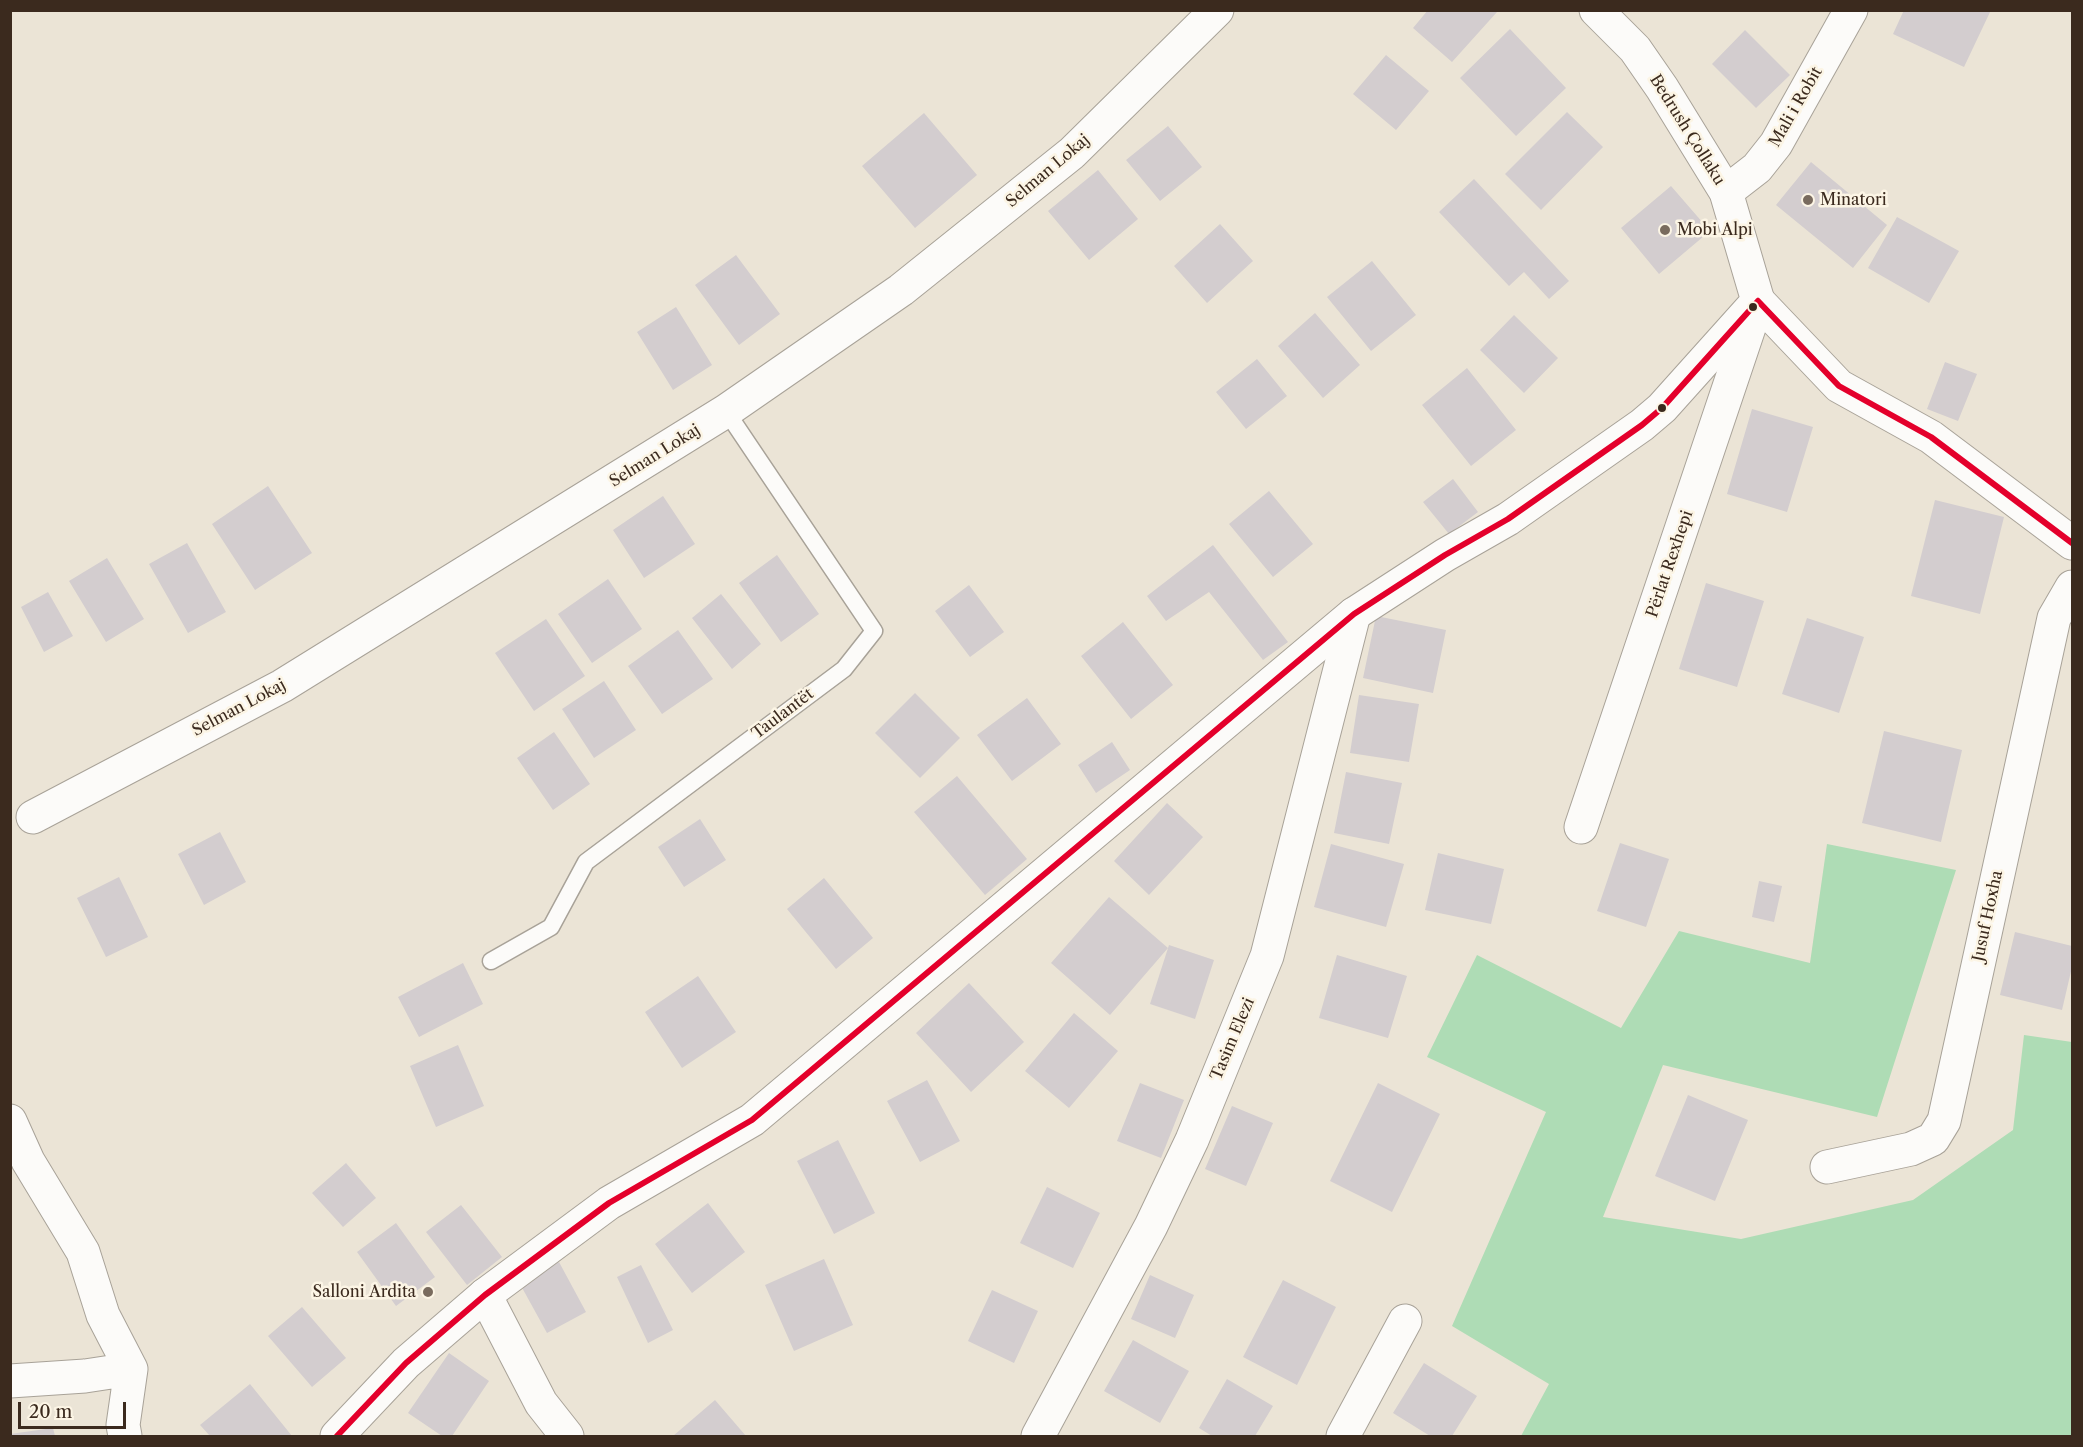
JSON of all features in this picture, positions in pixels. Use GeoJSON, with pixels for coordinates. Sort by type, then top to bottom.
{"type":"FeatureCollection","features":[{"type":"Feature","properties":{"kind":"street","name":"Selman Lokaj"},"geometry":{"type":"LineString","coordinates":[[33,817],[282,686],[726,411],[901,290],[1072,153],[1217,10]]}},
{"type":"Feature","properties":{"kind":"street","name":"Bedrush Çollaku"},"geometry":{"type":"LineString","coordinates":[[1596,10],[1635,49],[1662,88],[1726,192],[1758,301]]}},
{"type":"Feature","properties":{"kind":"street","name":"Mali i Robit"},"geometry":{"type":"LineString","coordinates":[[1726,192],[1757,168],[1776,144],[1851,10]]}},
{"type":"Feature","properties":{"kind":"street"},"geometry":{"type":"LineString","coordinates":[[337,1437],[406,1363],[485,1295],[609,1203],[752,1120],[1354,614],[1445,555],[1508,519],[1642,425],[1662,408],[1758,301],[1839,386],[1931,437],[2073,543]]}},
{"type":"Feature","properties":{"kind":"street","name":"Përlat Rexhepi"},"geometry":{"type":"LineString","coordinates":[[1581,827],[1758,301]]}},
{"type":"Feature","properties":{"kind":"street","name":"Jusuf Hoxha"},"geometry":{"type":"LineString","coordinates":[[1827,1167],[1911,1149],[1933,1139],[1944,1121],[2054,618],[2073,587]]}},
{"type":"Feature","properties":{"kind":"street","name":"Tasim Elezi"},"geometry":{"type":"LineString","coordinates":[[1038,1437],[1152,1226],[1192,1140],[1268,956],[1354,614]]}},
{"type":"Feature","properties":{"kind":"street"},"geometry":{"type":"LineString","coordinates":[[10,1121],[28,1161],[83,1252],[103,1315],[131,1369],[123,1425],[125,1437]]}},
{"type":"Feature","properties":{"kind":"street"},"geometry":{"type":"LineString","coordinates":[[485,1295],[541,1403],[567,1437]]}},
{"type":"Feature","properties":{"kind":"street"},"geometry":{"type":"LineString","coordinates":[[1343,1437],[1405,1322]]}},
{"type":"Feature","properties":{"kind":"street"},"geometry":{"type":"LineString","coordinates":[[10,1381],[85,1376],[131,1369]]}},
{"type":"Feature","properties":{"kind":"lane","name":"Taulantët"},"geometry":{"type":"LineString","coordinates":[[490,961],[551,927],[586,862],[844,669],[874,631],[726,411]]}},
{"type":"Feature","properties":{"kind":"green space"},"geometry":{"type":"Polygon","coordinates":[[[1827,844],[1956,870],[1877,1117],[1663,1065],[1603,1217],[1741,1239],[1913,1200],[2013,1130],[2024,1035],[2072,1042],[2072,1436],[1521,1436],[1549,1384],[1452,1326],[1546,1112],[1427,1057],[1477,955],[1621,1028],[1679,931],[1810,963],[1827,844]]]}},
{"type":"Feature","properties":{"kind":"building"},"geometry":{"type":"Polygon","coordinates":[[[1428,10],[1495,10],[1497,12],[1452,62],[1413,28],[1428,10]]]}},
{"type":"Feature","properties":{"kind":"building"},"geometry":{"type":"Polygon","coordinates":[[[1904,10],[1991,10],[1964,67],[1893,34],[1904,10]]]}},
{"type":"Feature","properties":{"kind":"building"},"geometry":{"type":"Polygon","coordinates":[[[1510,29],[1566,88],[1516,136],[1460,78],[1510,29]]]}},
{"type":"Feature","properties":{"kind":"building"},"geometry":{"type":"Polygon","coordinates":[[[1745,30],[1790,75],[1756,108],[1712,64],[1745,30]]]}},
{"type":"Feature","properties":{"kind":"building"},"geometry":{"type":"Polygon","coordinates":[[[1386,55],[1429,91],[1396,130],[1353,94],[1386,55]]]}},
{"type":"Feature","properties":{"kind":"building"},"geometry":{"type":"Polygon","coordinates":[[[1567,112],[1603,147],[1541,210],[1505,174],[1567,112]]]}},
{"type":"Feature","properties":{"kind":"building"},"geometry":{"type":"Polygon","coordinates":[[[924,113],[977,175],[915,228],[862,166],[924,113]]]}},
{"type":"Feature","properties":{"kind":"building"},"geometry":{"type":"Polygon","coordinates":[[[1168,126],[1202,167],[1160,201],[1126,160],[1168,126]]]}},
{"type":"Feature","properties":{"kind":"building"},"geometry":{"type":"Polygon","coordinates":[[[1811,162],[1887,225],[1853,268],[1776,205],[1811,162]]]}},
{"type":"Feature","properties":{"kind":"building"},"geometry":{"type":"Polygon","coordinates":[[[1098,170],[1138,219],[1089,260],[1048,211],[1098,170]]]}},
{"type":"Feature","properties":{"kind":"building"},"geometry":{"type":"Polygon","coordinates":[[[1474,179],[1569,281],[1549,299],[1524,272],[1509,286],[1439,212],[1474,179]]]}},
{"type":"Feature","properties":{"kind":"building","name":"Mobi Alpi"},"geometry":{"type":"Polygon","coordinates":[[[1671,186],[1710,231],[1659,274],[1621,228],[1671,186]]]}},
{"type":"Feature","properties":{"kind":"building"},"geometry":{"type":"Polygon","coordinates":[[[1897,217],[1959,251],[1929,303],[1868,268],[1897,217]]]}},
{"type":"Feature","properties":{"kind":"building"},"geometry":{"type":"Polygon","coordinates":[[[1220,224],[1253,261],[1207,303],[1174,266],[1220,224]]]}},
{"type":"Feature","properties":{"kind":"building"},"geometry":{"type":"Polygon","coordinates":[[[736,255],[780,314],[739,345],[695,285],[736,255]]]}},
{"type":"Feature","properties":{"kind":"building"},"geometry":{"type":"Polygon","coordinates":[[[1372,261],[1416,315],[1371,351],[1327,297],[1372,261]]]}},
{"type":"Feature","properties":{"kind":"building"},"geometry":{"type":"Polygon","coordinates":[[[676,307],[712,365],[673,390],[637,332],[676,307]]]}},
{"type":"Feature","properties":{"kind":"building"},"geometry":{"type":"Polygon","coordinates":[[[1315,313],[1360,365],[1323,398],[1278,346],[1315,313]]]}},
{"type":"Feature","properties":{"kind":"building"},"geometry":{"type":"Polygon","coordinates":[[[1514,315],[1558,358],[1524,393],[1480,350],[1514,315]]]}},
{"type":"Feature","properties":{"kind":"building"},"geometry":{"type":"Polygon","coordinates":[[[1257,359],[1287,396],[1246,429],[1216,392],[1257,359]]]}},
{"type":"Feature","properties":{"kind":"building"},"geometry":{"type":"Polygon","coordinates":[[[1945,362],[1977,374],[1958,421],[1927,409],[1945,362]]]}},
{"type":"Feature","properties":{"kind":"building"},"geometry":{"type":"Polygon","coordinates":[[[1467,368],[1516,430],[1471,466],[1422,405],[1467,368]]]}},
{"type":"Feature","properties":{"kind":"building"},"geometry":{"type":"Polygon","coordinates":[[[1752,409],[1813,427],[1787,512],[1727,494],[1752,409]]]}},
{"type":"Feature","properties":{"kind":"building"},"geometry":{"type":"Polygon","coordinates":[[[1453,479],[1478,512],[1449,534],[1423,502],[1453,479]]]}},
{"type":"Feature","properties":{"kind":"building"},"geometry":{"type":"Polygon","coordinates":[[[268,486],[312,553],[255,590],[212,524],[268,486]]]}},
{"type":"Feature","properties":{"kind":"building"},"geometry":{"type":"Polygon","coordinates":[[[1269,491],[1313,544],[1273,577],[1229,524],[1269,491]]]}},
{"type":"Feature","properties":{"kind":"building"},"geometry":{"type":"Polygon","coordinates":[[[663,496],[695,544],[644,578],[613,530],[663,496]]]}},
{"type":"Feature","properties":{"kind":"building"},"geometry":{"type":"Polygon","coordinates":[[[1935,500],[2004,517],[1980,614],[1911,596],[1935,500]]]}},
{"type":"Feature","properties":{"kind":"building"},"geometry":{"type":"Polygon","coordinates":[[[187,543],[226,612],[188,633],[149,564],[187,543]]]}},
{"type":"Feature","properties":{"kind":"building"},"geometry":{"type":"Polygon","coordinates":[[[1213,545],[1288,642],[1263,660],[1209,592],[1166,621],[1147,596],[1213,545]]]}},
{"type":"Feature","properties":{"kind":"building"},"geometry":{"type":"Polygon","coordinates":[[[777,555],[819,614],[781,642],[739,583],[777,555]]]}},
{"type":"Feature","properties":{"kind":"building"},"geometry":{"type":"Polygon","coordinates":[[[107,558],[144,619],[106,642],[69,581],[107,558]]]}},
{"type":"Feature","properties":{"kind":"building"},"geometry":{"type":"Polygon","coordinates":[[[608,579],[642,629],[592,663],[558,614],[608,579]]]}},
{"type":"Feature","properties":{"kind":"building"},"geometry":{"type":"Polygon","coordinates":[[[1706,583],[1764,601],[1737,687],[1679,669],[1706,583]]]}},
{"type":"Feature","properties":{"kind":"building"},"geometry":{"type":"Polygon","coordinates":[[[969,585],[1004,632],[970,657],[935,611],[969,585]]]}},
{"type":"Feature","properties":{"kind":"building"},"geometry":{"type":"Polygon","coordinates":[[[48,592],[73,636],[44,652],[21,607],[48,592]]]}},
{"type":"Feature","properties":{"kind":"building"},"geometry":{"type":"Polygon","coordinates":[[[721,594],[761,644],[732,669],[692,618],[721,594]]]}},
{"type":"Feature","properties":{"kind":"building"},"geometry":{"type":"Polygon","coordinates":[[[1376,616],[1446,630],[1433,693],[1363,678],[1376,616]]]}},
{"type":"Feature","properties":{"kind":"building"},"geometry":{"type":"Polygon","coordinates":[[[1807,618],[1864,637],[1839,713],[1782,694],[1807,618]]]}},
{"type":"Feature","properties":{"kind":"building"},"geometry":{"type":"Polygon","coordinates":[[[546,619],[585,676],[534,711],[495,653],[546,619]]]}},
{"type":"Feature","properties":{"kind":"building"},"geometry":{"type":"Polygon","coordinates":[[[1123,622],[1173,685],[1131,719],[1081,656],[1123,622]]]}},
{"type":"Feature","properties":{"kind":"building"},"geometry":{"type":"Polygon","coordinates":[[[678,630],[713,679],[662,714],[628,666],[678,630]]]}},
{"type":"Feature","properties":{"kind":"building"},"geometry":{"type":"Polygon","coordinates":[[[604,681],[636,730],[594,758],[562,709],[604,681]]]}},
{"type":"Feature","properties":{"kind":"building"},"geometry":{"type":"Polygon","coordinates":[[[915,693],[960,738],[920,778],[875,733],[915,693]]]}},
{"type":"Feature","properties":{"kind":"building"},"geometry":{"type":"Polygon","coordinates":[[[1359,695],[1419,704],[1409,762],[1350,753],[1359,695]]]}},
{"type":"Feature","properties":{"kind":"building"},"geometry":{"type":"Polygon","coordinates":[[[1027,698],[1061,744],[1012,781],[977,735],[1027,698]]]}},
{"type":"Feature","properties":{"kind":"building"},"geometry":{"type":"Polygon","coordinates":[[[1884,731],[1962,750],[1941,842],[1862,823],[1884,731]]]}},
{"type":"Feature","properties":{"kind":"building"},"geometry":{"type":"Polygon","coordinates":[[[554,732],[590,784],[553,810],[517,758],[554,732]]]}},
{"type":"Feature","properties":{"kind":"building"},"geometry":{"type":"Polygon","coordinates":[[[1112,742],[1130,770],[1096,793],[1078,765],[1112,742]]]}},
{"type":"Feature","properties":{"kind":"building"},"geometry":{"type":"Polygon","coordinates":[[[1346,772],[1402,783],[1389,844],[1334,833],[1346,772]]]}},
{"type":"Feature","properties":{"kind":"building"},"geometry":{"type":"Polygon","coordinates":[[[957,776],[1027,859],[985,895],[914,812],[957,776]]]}},
{"type":"Feature","properties":{"kind":"building"},"geometry":{"type":"Polygon","coordinates":[[[1167,803],[1203,837],[1149,895],[1114,861],[1167,803]]]}},
{"type":"Feature","properties":{"kind":"building"},"geometry":{"type":"Polygon","coordinates":[[[700,819],[726,860],[684,887],[658,847],[700,819]]]}},
{"type":"Feature","properties":{"kind":"building"},"geometry":{"type":"Polygon","coordinates":[[[220,832],[246,882],[204,905],[178,854],[220,832]]]}},
{"type":"Feature","properties":{"kind":"building"},"geometry":{"type":"Polygon","coordinates":[[[1620,843],[1669,859],[1646,927],[1597,911],[1620,843]]]}},
{"type":"Feature","properties":{"kind":"building"},"geometry":{"type":"Polygon","coordinates":[[[1331,844],[1404,864],[1386,927],[1314,907],[1331,844]]]}},
{"type":"Feature","properties":{"kind":"building"},"geometry":{"type":"Polygon","coordinates":[[[1438,853],[1504,869],[1491,924],[1425,910],[1438,853]]]}},
{"type":"Feature","properties":{"kind":"building"},"geometry":{"type":"Polygon","coordinates":[[[119,877],[148,937],[106,957],[77,898],[119,877]]]}},
{"type":"Feature","properties":{"kind":"building"},"geometry":{"type":"Polygon","coordinates":[[[824,878],[873,938],[836,969],[787,909],[824,878]]]}},
{"type":"Feature","properties":{"kind":"building"},"geometry":{"type":"Polygon","coordinates":[[[1759,881],[1782,886],[1774,922],[1752,917],[1759,881]]]}},
{"type":"Feature","properties":{"kind":"building"},"geometry":{"type":"Polygon","coordinates":[[[1109,897],[1168,948],[1110,1015],[1051,963],[1109,897]]]}},
{"type":"Feature","properties":{"kind":"building"},"geometry":{"type":"Polygon","coordinates":[[[2015,932],[2072,946],[2072,967],[2062,1010],[2000,995],[2015,932]]]}},
{"type":"Feature","properties":{"kind":"building"},"geometry":{"type":"Polygon","coordinates":[[[1169,945],[1214,960],[1195,1019],[1150,1004],[1169,945]]]}},
{"type":"Feature","properties":{"kind":"building"},"geometry":{"type":"Polygon","coordinates":[[[1337,955],[1407,976],[1388,1038],[1319,1018],[1337,955]]]}},
{"type":"Feature","properties":{"kind":"building"},"geometry":{"type":"Polygon","coordinates":[[[463,963],[483,1004],[419,1037],[398,997],[463,963]]]}},
{"type":"Feature","properties":{"kind":"building"},"geometry":{"type":"Polygon","coordinates":[[[698,976],[736,1032],[682,1068],[645,1012],[698,976]]]}},
{"type":"Feature","properties":{"kind":"building"},"geometry":{"type":"Polygon","coordinates":[[[969,983],[1024,1042],[971,1092],[916,1033],[969,983]]]}},
{"type":"Feature","properties":{"kind":"building"},"geometry":{"type":"Polygon","coordinates":[[[1074,1013],[1118,1051],[1069,1108],[1025,1071],[1074,1013]]]}},
{"type":"Feature","properties":{"kind":"building"},"geometry":{"type":"Polygon","coordinates":[[[458,1045],[484,1106],[436,1127],[410,1066],[458,1045]]]}},
{"type":"Feature","properties":{"kind":"building"},"geometry":{"type":"Polygon","coordinates":[[[927,1080],[960,1141],[920,1162],[887,1101],[927,1080]]]}},
{"type":"Feature","properties":{"kind":"building"},"geometry":{"type":"Polygon","coordinates":[[[1140,1083],[1184,1100],[1161,1158],[1117,1141],[1140,1083]]]}},
{"type":"Feature","properties":{"kind":"building"},"geometry":{"type":"Polygon","coordinates":[[[1378,1083],[1440,1114],[1392,1212],[1330,1181],[1378,1083]]]}},
{"type":"Feature","properties":{"kind":"building"},"geometry":{"type":"Polygon","coordinates":[[[1688,1095],[1748,1120],[1715,1201],[1655,1176],[1688,1095]]]}},
{"type":"Feature","properties":{"kind":"building"},"geometry":{"type":"Polygon","coordinates":[[[1232,1106],[1273,1123],[1246,1186],[1205,1169],[1232,1106]]]}},
{"type":"Feature","properties":{"kind":"building"},"geometry":{"type":"Polygon","coordinates":[[[838,1140],[875,1213],[834,1234],[797,1161],[838,1140]]]}},
{"type":"Feature","properties":{"kind":"building"},"geometry":{"type":"Polygon","coordinates":[[[346,1163],[376,1198],[343,1227],[312,1193],[346,1163]]]}},
{"type":"Feature","properties":{"kind":"building"},"geometry":{"type":"Polygon","coordinates":[[[1047,1187],[1100,1213],[1073,1268],[1020,1243],[1047,1187]]]}},
{"type":"Feature","properties":{"kind":"building"},"geometry":{"type":"Polygon","coordinates":[[[708,1203],[745,1252],[692,1293],[655,1244],[708,1203]]]}},
{"type":"Feature","properties":{"kind":"building"},"geometry":{"type":"Polygon","coordinates":[[[461,1205],[502,1257],[467,1285],[426,1232],[461,1205]]]}},
{"type":"Feature","properties":{"kind":"building"},"geometry":{"type":"Polygon","coordinates":[[[396,1223],[435,1277],[396,1306],[357,1252],[396,1223]]]}},
{"type":"Feature","properties":{"kind":"building"},"geometry":{"type":"Polygon","coordinates":[[[824,1259],[853,1325],[794,1351],[765,1285],[824,1259]]]}},
{"type":"Feature","properties":{"kind":"building"},"geometry":{"type":"Polygon","coordinates":[[[559,1262],[586,1312],[547,1333],[520,1284],[559,1262]]]}},
{"type":"Feature","properties":{"kind":"building"},"geometry":{"type":"Polygon","coordinates":[[[641,1265],[673,1330],[648,1343],[617,1277],[641,1265]]]}},
{"type":"Feature","properties":{"kind":"building"},"geometry":{"type":"Polygon","coordinates":[[[1150,1275],[1194,1295],[1175,1338],[1131,1319],[1150,1275]]]}},
{"type":"Feature","properties":{"kind":"building"},"geometry":{"type":"Polygon","coordinates":[[[1283,1280],[1336,1307],[1297,1385],[1243,1357],[1283,1280]]]}},
{"type":"Feature","properties":{"kind":"building"},"geometry":{"type":"Polygon","coordinates":[[[992,1290],[1038,1311],[1014,1363],[968,1341],[992,1290]]]}},
{"type":"Feature","properties":{"kind":"building"},"geometry":{"type":"Polygon","coordinates":[[[302,1307],[346,1358],[312,1387],[268,1336],[302,1307]]]}},
{"type":"Feature","properties":{"kind":"building"},"geometry":{"type":"Polygon","coordinates":[[[1133,1340],[1189,1371],[1160,1423],[1104,1391],[1133,1340]]]}},
{"type":"Feature","properties":{"kind":"building"},"geometry":{"type":"Polygon","coordinates":[[[449,1353],[489,1381],[452,1436],[442,1436],[408,1413],[449,1353]]]}},
{"type":"Feature","properties":{"kind":"building"},"geometry":{"type":"Polygon","coordinates":[[[1424,1363],[1477,1396],[1452,1436],[1430,1436],[1393,1413],[1424,1363]]]}},
{"type":"Feature","properties":{"kind":"building"},"geometry":{"type":"Polygon","coordinates":[[[1227,1379],[1273,1406],[1255,1436],[1212,1436],[1199,1428],[1227,1379]]]}},
{"type":"Feature","properties":{"kind":"building"},"geometry":{"type":"Polygon","coordinates":[[[250,1384],[292,1436],[210,1436],[200,1425],[250,1384]]]}},
{"type":"Feature","properties":{"kind":"building"},"geometry":{"type":"Polygon","coordinates":[[[715,1400],[746,1436],[673,1436],[715,1400]]]}},
{"type":"Feature","properties":{"kind":"building"},"geometry":{"type":"Polygon","coordinates":[[[53,1428],[55,1436],[10,1436],[10,1434],[53,1428]]]}},
{"type":"Feature","properties":{"kind":"transit line"},"geometry":{"type":"LineString","coordinates":[[1758,301],[1839,386],[1931,437],[2072,543]]}},
{"type":"Feature","properties":{"kind":"transit line"},"geometry":{"type":"LineString","coordinates":[[337,1436],[406,1363],[485,1295],[609,1203],[752,1120],[1354,614],[1445,555],[1508,519],[1642,425],[1662,408],[1758,301]]}},
{"type":"Feature","properties":{"kind":"place","name":"Minatori"},"geometry":{"type":"Point","coordinates":[1808,200]}},
{"type":"Feature","properties":{"kind":"place","name":"Mobi Alpi"},"geometry":{"type":"Point","coordinates":[1665,230]}},
{"type":"Feature","properties":{"kind":"place","name":"Salloni Ardita"},"geometry":{"type":"Point","coordinates":[428,1292]}}]}
